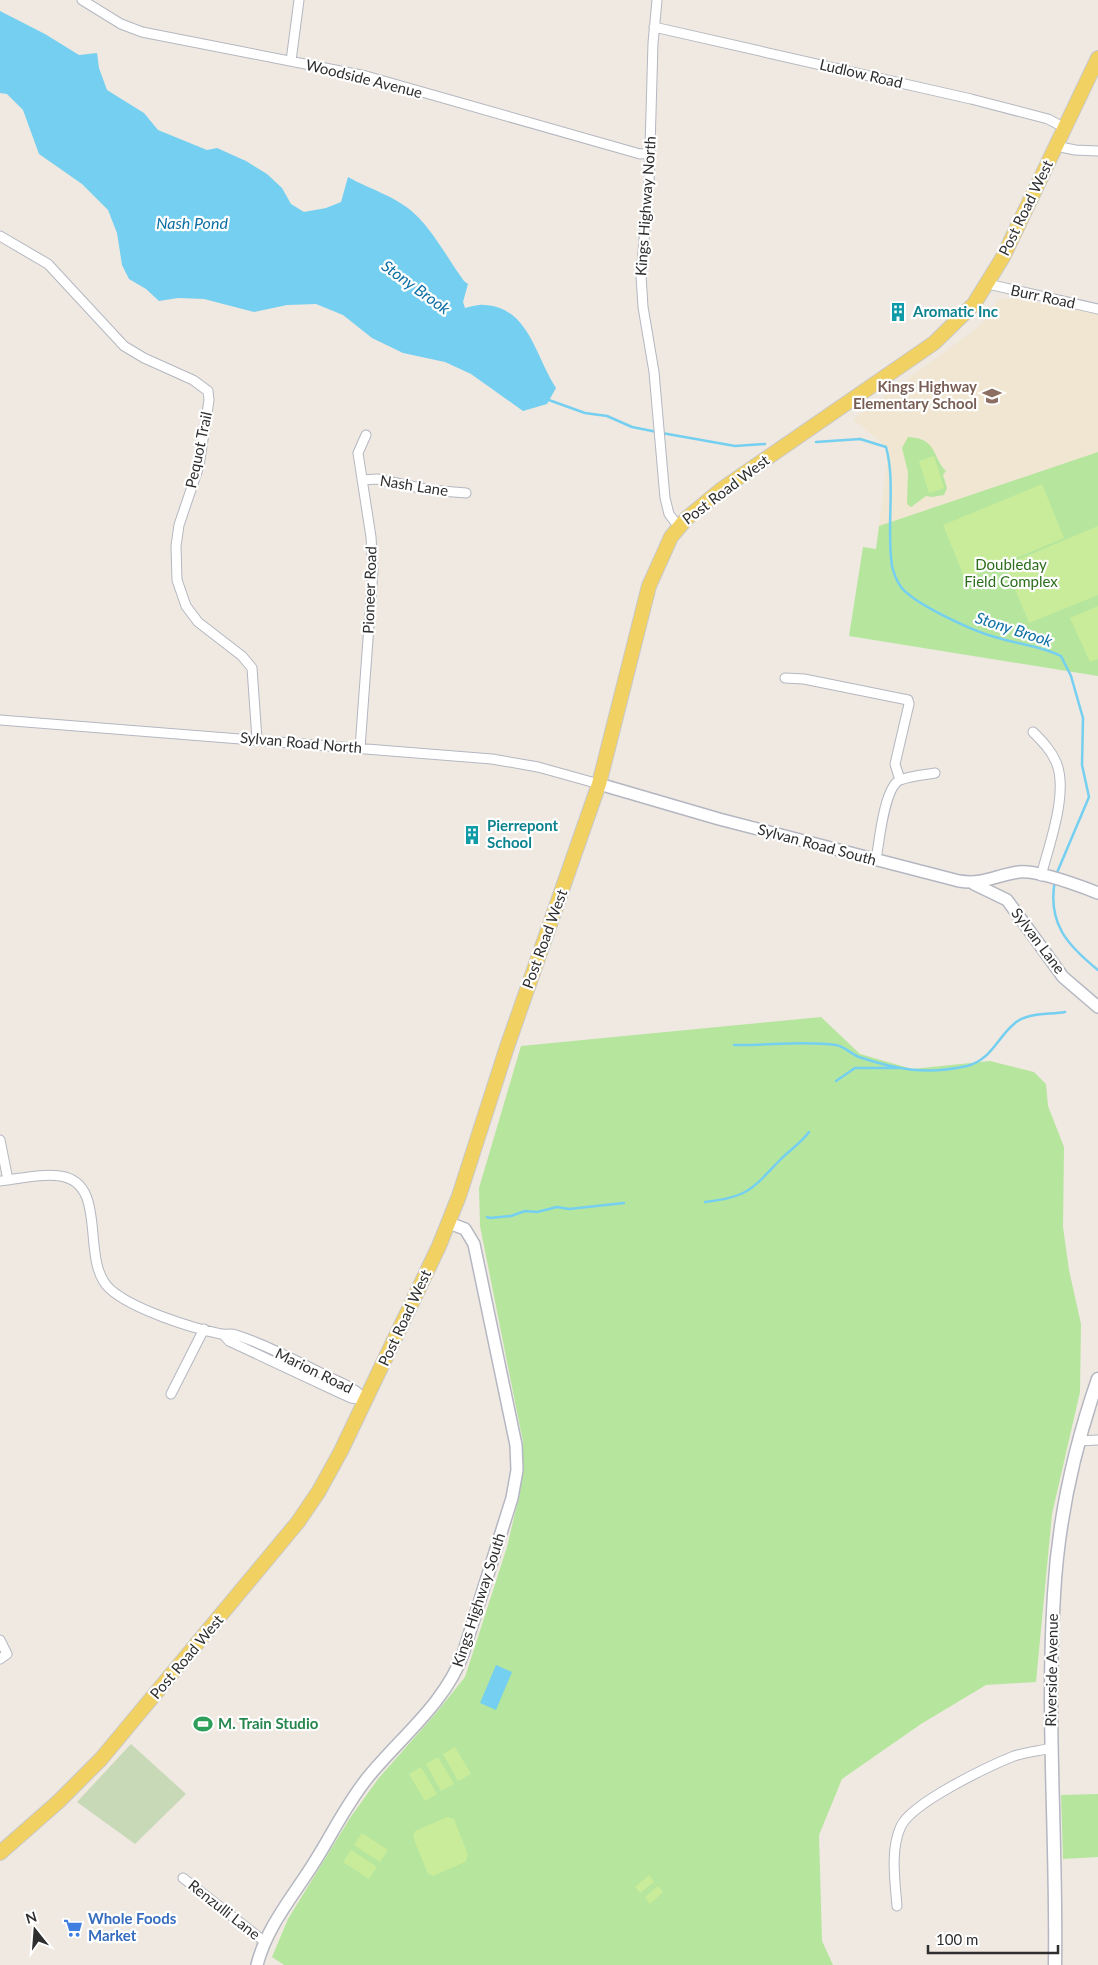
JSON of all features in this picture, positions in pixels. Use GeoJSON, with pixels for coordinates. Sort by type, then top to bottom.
{"type":"FeatureCollection","features":[{"type":"Feature","properties":{"kind":"main road","name":"Post Road West"},"geometry":{"type":"LineString","coordinates":[[0,1853],[91,1770],[288,1535],[322,1486],[366,1400],[449,1223],[474,1154],[513,1029],[599,784],[649,586],[666,546],[679,527],[722,489],[934,342],[967,312],[988,284],[1098,58]]}},
{"type":"Feature","properties":{"kind":"main road","name":"Riverside Avenue"},"geometry":{"type":"LineString","coordinates":[[1055,1965],[1050,1667],[1054,1592],[1066,1504],[1079,1441],[1098,1380]]}},
{"type":"Feature","properties":{"kind":"street","name":"Woodside Avenue"},"geometry":{"type":"LineString","coordinates":[[82,0],[121,24],[142,32],[366,76],[640,154],[650,153]]}},
{"type":"Feature","properties":{"kind":"street"},"geometry":{"type":"LineString","coordinates":[[291,61],[300,0]]}},
{"type":"Feature","properties":{"kind":"street","name":"Kings Highway North"},"geometry":{"type":"LineString","coordinates":[[657,0],[654,27],[650,153],[641,281],[654,364],[667,506],[669,514],[679,527]]}},
{"type":"Feature","properties":{"kind":"street","name":"Ludlow Road"},"geometry":{"type":"LineString","coordinates":[[654,27],[972,99],[1048,119],[1065,128]]}},
{"type":"Feature","properties":{"kind":"street"},"geometry":{"type":"LineString","coordinates":[[1056,146],[1098,152]]}},
{"type":"Feature","properties":{"kind":"street","name":"Pequot Trail"},"geometry":{"type":"LineString","coordinates":[[0,236],[48,264],[124,346],[144,358],[196,381],[208,391],[209,400],[199,466],[177,537],[177,580],[186,606],[198,622],[242,656],[252,668],[257,739]]}},
{"type":"Feature","properties":{"kind":"street","name":"Burr Road"},"geometry":{"type":"LineString","coordinates":[[988,284],[1098,309]]}},
{"type":"Feature","properties":{"kind":"street","name":"Pioneer Road"},"geometry":{"type":"LineString","coordinates":[[360,748],[374,571],[371,537],[358,453],[366,435]]}},
{"type":"Feature","properties":{"kind":"street","name":"Nash Lane"},"geometry":{"type":"LineString","coordinates":[[362,480],[377,480],[430,490],[466,493]]}},
{"type":"Feature","properties":{"kind":"street"},"geometry":{"type":"LineString","coordinates":[[785,678],[804,679],[908,700],[895,764],[900,780]]}},
{"type":"Feature","properties":{"kind":"street","name":"Sylvan Road North"},"geometry":{"type":"LineString","coordinates":[[0,720],[257,739],[508,762],[599,784]]}},
{"type":"Feature","properties":{"kind":"street"},"geometry":{"type":"LineString","coordinates":[[1033,732],[1054,757],[1061,782],[1046,877]]}},
{"type":"Feature","properties":{"kind":"street"},"geometry":{"type":"LineString","coordinates":[[876,860],[888,797],[893,785],[900,780],[935,772]]}},
{"type":"Feature","properties":{"kind":"street","name":"Sylvan Road South"},"geometry":{"type":"LineString","coordinates":[[599,784],[714,818],[973,883],[1020,872],[1046,877],[1098,892]]}},
{"type":"Feature","properties":{"kind":"street","name":"Sylvan Road South"},"geometry":{"type":"LineString","coordinates":[[1007,900],[1004,888],[1008,880],[1018,876],[1046,877]]}},
{"type":"Feature","properties":{"kind":"street","name":"Sylvan Lane"},"geometry":{"type":"LineString","coordinates":[[973,883],[1007,900],[1064,977],[1098,1007]]}},
{"type":"Feature","properties":{"kind":"street"},"geometry":{"type":"LineString","coordinates":[[0,1140],[4,1180]]}},
{"type":"Feature","properties":{"kind":"street","name":"Marion Road"},"geometry":{"type":"LineString","coordinates":[[4,1180],[58,1175],[77,1182],[85,1190],[89,1202],[96,1262],[108,1287],[122,1298],[141,1309],[223,1334],[229,1340],[346,1396],[366,1400]]}},
{"type":"Feature","properties":{"kind":"street","name":"Kings Highway South"},"geometry":{"type":"LineString","coordinates":[[257,1965],[265,1942],[276,1920],[310,1870],[355,1795],[383,1760],[435,1704],[450,1682],[463,1654],[512,1498],[517,1470],[516,1446],[474,1244],[465,1229],[449,1223]]}},
{"type":"Feature","properties":{"kind":"street"},"geometry":{"type":"LineString","coordinates":[[171,1394],[204,1329]]}},
{"type":"Feature","properties":{"kind":"street"},"geometry":{"type":"LineString","coordinates":[[1079,1441],[1098,1440]]}},
{"type":"Feature","properties":{"kind":"street"},"geometry":{"type":"LineString","coordinates":[[0,1640],[7,1654],[0,1659]]}},
{"type":"Feature","properties":{"kind":"street"},"geometry":{"type":"LineString","coordinates":[[897,1906],[896,1850],[901,1826],[912,1814],[970,1776],[1015,1756],[1052,1748]]}},
{"type":"Feature","properties":{"kind":"street","name":"Renzulli Lane"},"geometry":{"type":"LineString","coordinates":[[184,1878],[265,1942]]}},
{"type":"Feature","properties":{"kind":"shaded area","name":"Kings Highway Elementary School"},"geometry":{"type":"Polygon","coordinates":[[[999,299],[1022,299],[1098,314],[1098,452],[879,526],[889,449],[853,419],[980,326],[999,299]]]}},
{"type":"Feature","properties":{"kind":"green space"},"geometry":{"type":"Polygon","coordinates":[[[908,437],[918,438],[930,445],[946,471],[943,475],[947,488],[944,495],[926,496],[911,507],[907,504],[908,472],[902,448],[908,437]]]}},
{"type":"Feature","properties":{"kind":"green space","name":"Doubleday Field Complex"},"geometry":{"type":"Polygon","coordinates":[[[1098,452],[1098,676],[849,636],[863,547],[876,549],[879,526],[1098,452]]]}},
{"type":"Feature","properties":{"kind":"green space"},"geometry":{"type":"Polygon","coordinates":[[[934,456],[944,488],[929,493],[919,461],[934,456]]]}},
{"type":"Feature","properties":{"kind":"green space"},"geometry":{"type":"Polygon","coordinates":[[[1042,484],[1064,538],[965,579],[943,525],[1042,484]]]}},
{"type":"Feature","properties":{"kind":"green space"},"geometry":{"type":"Polygon","coordinates":[[[1098,526],[1098,595],[1029,623],[1005,565],[1098,526]]]}},
{"type":"Feature","properties":{"kind":"green space"},"geometry":{"type":"Polygon","coordinates":[[[1098,606],[1098,659],[1090,662],[1070,618],[1098,606]]]}},
{"type":"Feature","properties":{"kind":"green space"},"geometry":{"type":"Polygon","coordinates":[[[821,1017],[860,1054],[912,1069],[990,1061],[1034,1072],[1046,1084],[1048,1106],[1064,1147],[1063,1227],[1069,1270],[1081,1324],[1080,1392],[1052,1514],[1036,1682],[986,1685],[921,1724],[842,1779],[819,1835],[822,1941],[833,1965],[284,1965],[272,1957],[288,1919],[350,1818],[378,1779],[465,1677],[507,1547],[520,1492],[523,1442],[480,1226],[479,1188],[521,1046],[821,1017]]]}},
{"type":"Feature","properties":{"kind":"green space"},"geometry":{"type":"Polygon","coordinates":[[[131,1744],[186,1794],[135,1844],[77,1802],[131,1744]]]}},
{"type":"Feature","properties":{"kind":"green space"},"geometry":{"type":"Polygon","coordinates":[[[455,1747],[471,1774],[458,1781],[443,1754],[455,1747]]]}},
{"type":"Feature","properties":{"kind":"green space"},"geometry":{"type":"Polygon","coordinates":[[[438,1757],[454,1784],[441,1791],[426,1764],[438,1757]]]}},
{"type":"Feature","properties":{"kind":"green space"},"geometry":{"type":"Polygon","coordinates":[[[421,1767],[437,1794],[425,1801],[409,1774],[421,1767]]]}},
{"type":"Feature","properties":{"kind":"green space"},"geometry":{"type":"Polygon","coordinates":[[[1098,1794],[1098,1857],[1063,1859],[1061,1795],[1098,1794]]]}},
{"type":"Feature","properties":{"kind":"green space"},"geometry":{"type":"Polygon","coordinates":[[[447,1817],[454,1819],[468,1855],[465,1862],[433,1876],[428,1874],[413,1837],[415,1831],[447,1817]]]}},
{"type":"Feature","properties":{"kind":"green space"},"geometry":{"type":"Polygon","coordinates":[[[362,1833],[388,1850],[380,1862],[354,1845],[362,1833]]]}},
{"type":"Feature","properties":{"kind":"green space"},"geometry":{"type":"Polygon","coordinates":[[[351,1850],[377,1867],[369,1879],[343,1862],[351,1850]]]}},
{"type":"Feature","properties":{"kind":"green space"},"geometry":{"type":"Polygon","coordinates":[[[649,1875],[654,1882],[640,1893],[635,1887],[649,1875]]]}},
{"type":"Feature","properties":{"kind":"green space"},"geometry":{"type":"Polygon","coordinates":[[[658,1886],[663,1892],[650,1904],[645,1897],[658,1886]]]}},
{"type":"Feature","properties":{"kind":"water","name":"Nash Pond"},"geometry":{"type":"Polygon","coordinates":[[[0,11],[45,34],[79,55],[97,53],[99,68],[107,90],[144,113],[158,130],[207,150],[217,148],[246,161],[267,174],[282,188],[291,204],[304,212],[326,208],[341,202],[348,177],[402,204],[424,224],[468,284],[463,302],[465,308],[482,305],[499,308],[511,314],[529,335],[556,388],[547,404],[523,411],[471,374],[445,362],[403,353],[372,338],[343,315],[316,304],[287,305],[254,312],[204,299],[178,298],[159,301],[146,289],[129,279],[122,265],[117,233],[108,210],[82,184],[39,154],[23,110],[7,94],[0,93],[0,11]]]}},
{"type":"Feature","properties":{"kind":"water"},"geometry":{"type":"Polygon","coordinates":[[[496,1665],[512,1672],[496,1710],[480,1703],[496,1665]]]}},
{"type":"Feature","properties":{"kind":"waterway","name":"Stony Brook"},"geometry":{"type":"LineString","coordinates":[[546,399],[585,413],[607,416],[632,427],[657,432]]}},
{"type":"Feature","properties":{"kind":"waterway","name":"Stony Brook"},"geometry":{"type":"LineString","coordinates":[[662,433],[735,446],[765,444]]}},
{"type":"Feature","properties":{"kind":"waterway","name":"Stony Brook"},"geometry":{"type":"LineString","coordinates":[[816,442],[860,439],[886,447],[891,490],[890,551],[892,566],[898,582],[908,594],[931,609],[985,634],[1061,656],[1071,676],[1083,718],[1082,765],[1089,797],[1056,875]]}},
{"type":"Feature","properties":{"kind":"waterway","name":"Stony Brook"},"geometry":{"type":"LineString","coordinates":[[1055,880],[1054,909],[1062,932],[1077,951],[1098,970]]}},
{"type":"Feature","properties":{"kind":"waterway"},"geometry":{"type":"LineString","coordinates":[[734,1045],[810,1043],[836,1045],[859,1057],[900,1068],[925,1071],[952,1069],[967,1066],[982,1059],[1019,1020],[1025,1017],[1065,1012]]}},
{"type":"Feature","properties":{"kind":"waterway"},"geometry":{"type":"LineString","coordinates":[[836,1081],[855,1068],[899,1068]]}},
{"type":"Feature","properties":{"kind":"waterway"},"geometry":{"type":"LineString","coordinates":[[705,1202],[720,1200],[749,1190],[809,1132]]}},
{"type":"Feature","properties":{"kind":"waterway"},"geometry":{"type":"LineString","coordinates":[[487,1217],[511,1216],[525,1211],[537,1212],[557,1207],[569,1209],[624,1203]]}},
{"type":"Feature","properties":{"kind":"place","name":"Aromatic Inc"},"geometry":{"type":"Point","coordinates":[898,312]}},
{"type":"Feature","properties":{"kind":"place","name":"Kings Highway Elementary School"},"geometry":{"type":"Point","coordinates":[992,396]}},
{"type":"Feature","properties":{"kind":"place","name":"Pierrepont School"},"geometry":{"type":"Point","coordinates":[472,835]}},
{"type":"Feature","properties":{"kind":"place","name":"M. Train Studio"},"geometry":{"type":"Point","coordinates":[203,1724]}},
{"type":"Feature","properties":{"kind":"place","name":"Whole Foods Market"},"geometry":{"type":"Point","coordinates":[73,1928]}}]}
